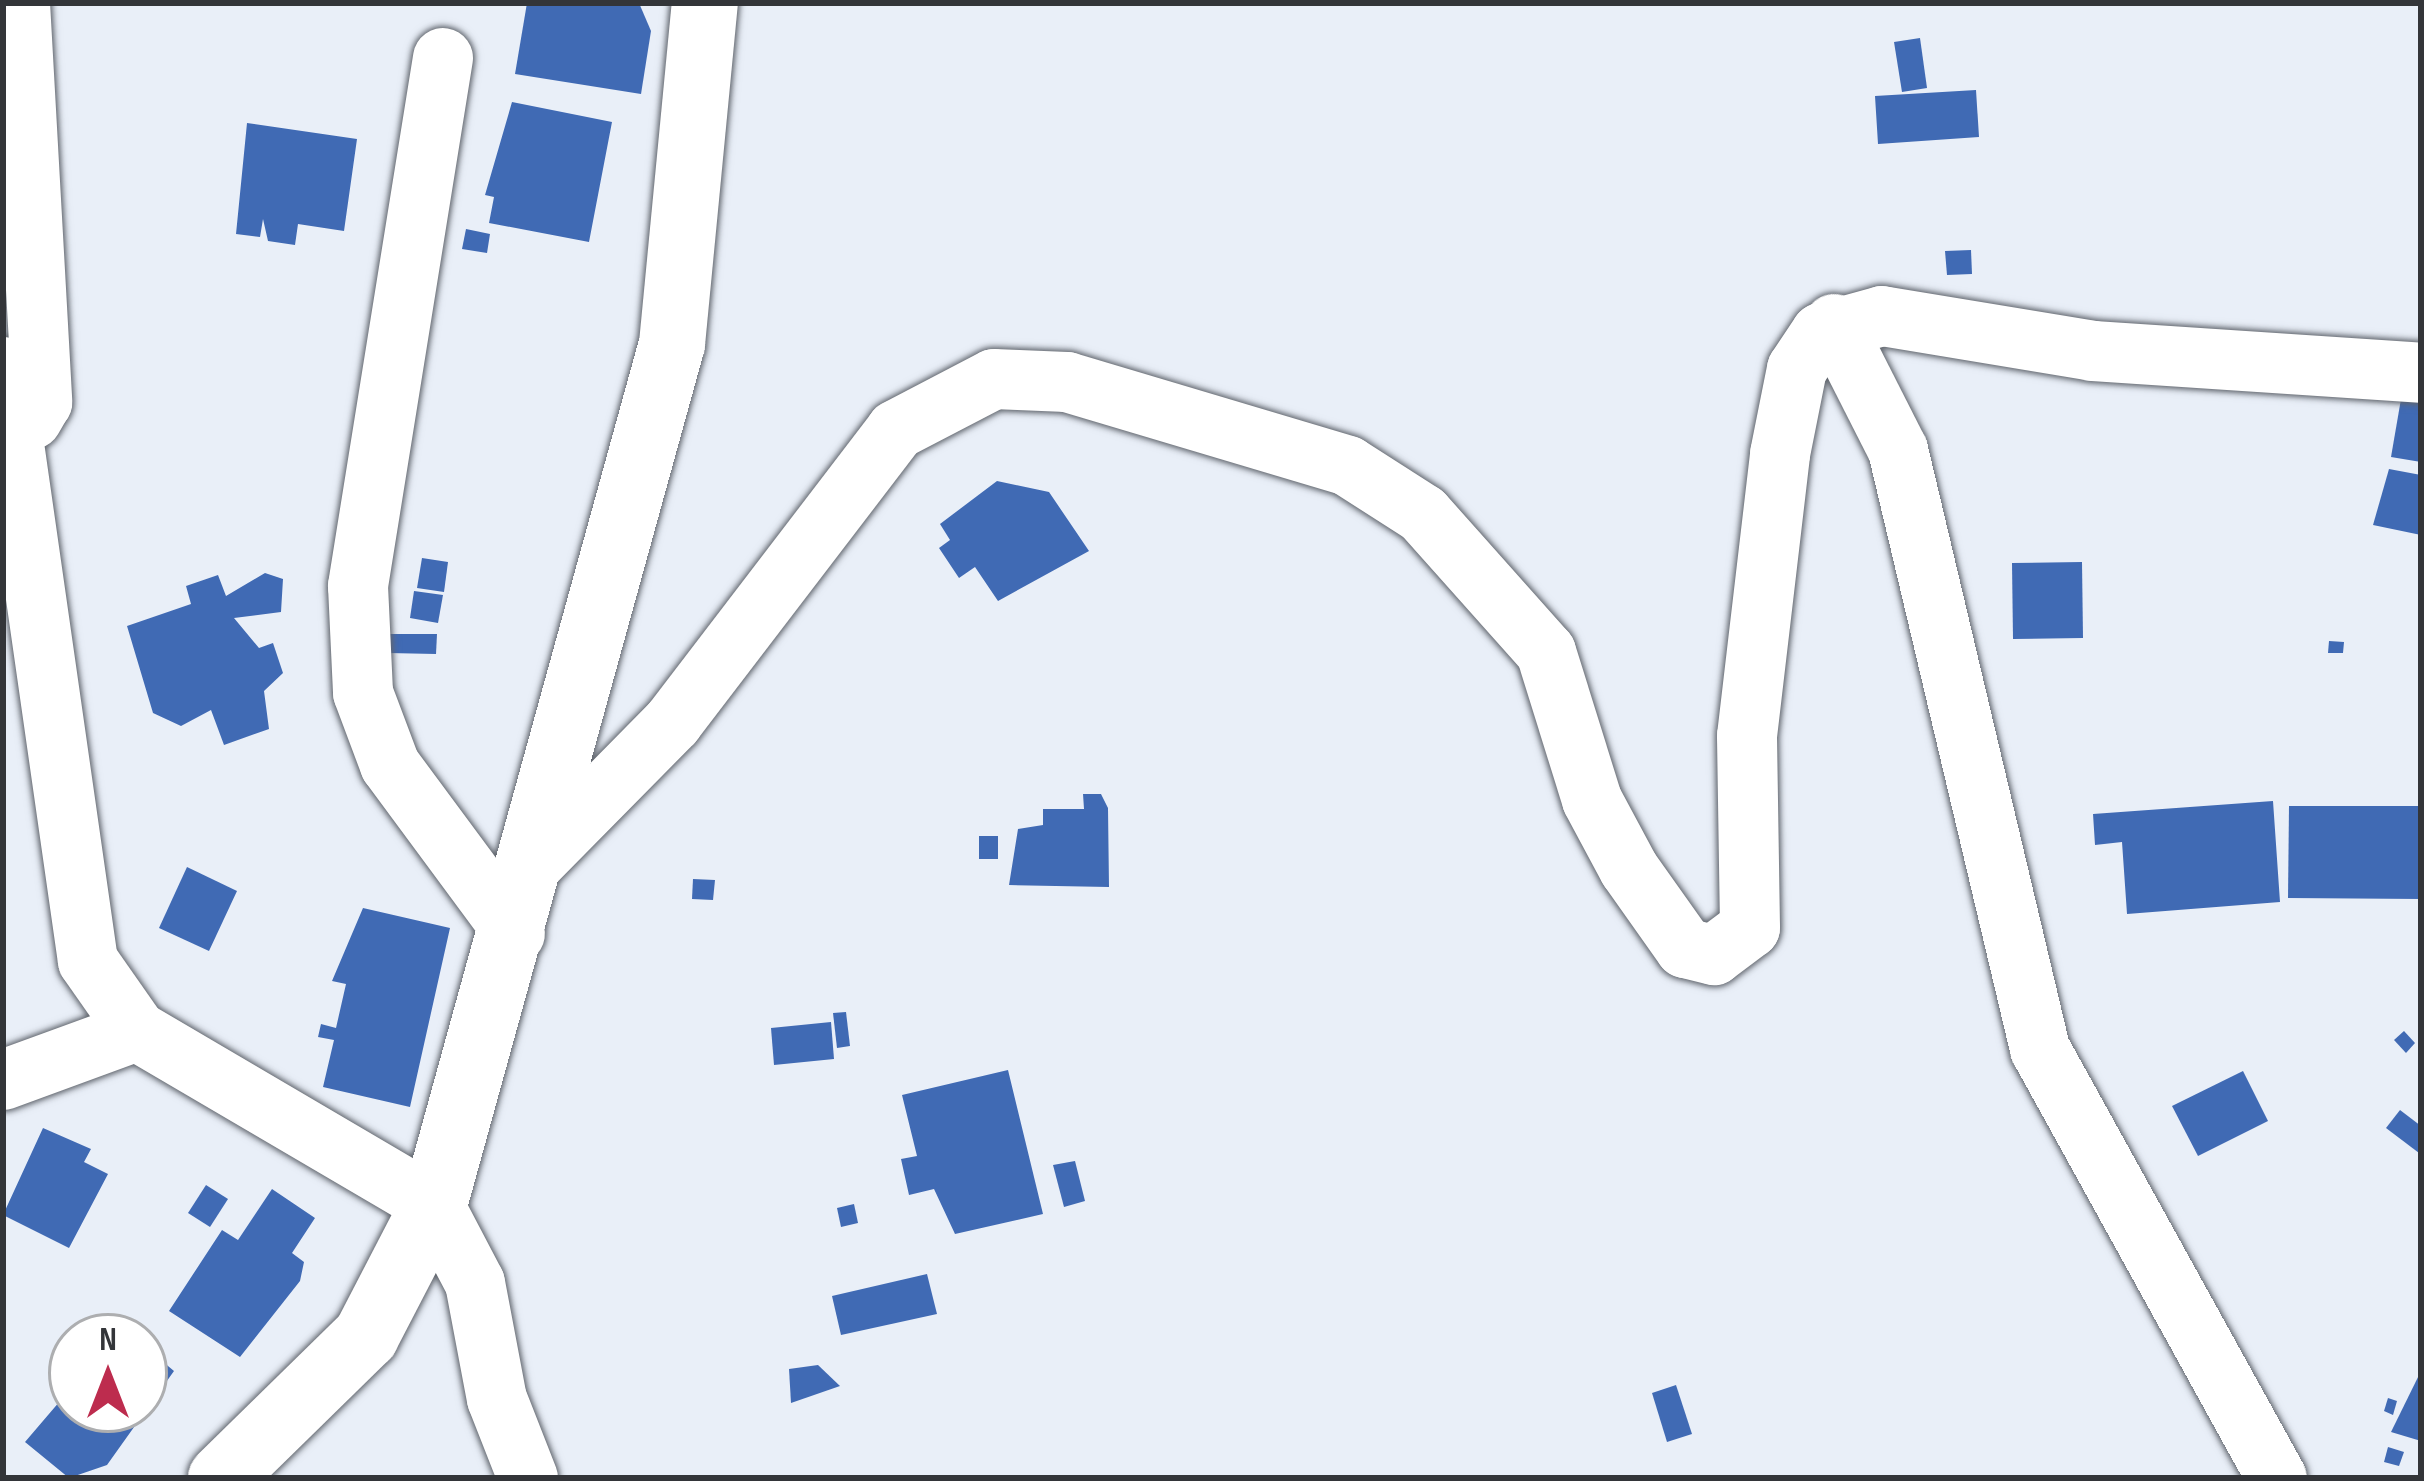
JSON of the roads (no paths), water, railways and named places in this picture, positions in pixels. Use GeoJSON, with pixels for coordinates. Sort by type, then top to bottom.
{"type":"FeatureCollection","features":[{"type":"Feature","properties":{"kind":"main road"},"geometry":{"type":"LineString","coordinates":[[221,1478],[366,1336],[434,1205],[537,860],[672,344],[705,3]]}},
{"type":"Feature","properties":{"kind":"street"},"geometry":{"type":"LineString","coordinates":[[13,451],[42,402],[20,3]]}},
{"type":"Feature","properties":{"kind":"street"},"geometry":{"type":"LineString","coordinates":[[443,58],[358,586],[363,693],[390,765],[515,934]]}},
{"type":"Feature","properties":{"kind":"street"},"geometry":{"type":"LineString","coordinates":[[537,860],[673,722],[896,430],[994,379],[1067,382],[1298,447],[1423,514],[1546,652],[1592,800],[1670,931],[1702,955],[1732,950],[1755,899],[1747,736],[1780,454],[1808,345],[1834,324],[1882,316],[2093,351],[2421,373]]}},
{"type":"Feature","properties":{"kind":"street"},"geometry":{"type":"LineString","coordinates":[[1834,324],[1898,450],[2040,1049],[2277,1478]]}},
{"type":"Feature","properties":{"kind":"street"},"geometry":{"type":"LineString","coordinates":[[3,368],[65,859],[88,961],[137,1031],[434,1205],[475,1283],[497,1400],[528,1478]]}},
{"type":"Feature","properties":{"kind":"street"},"geometry":{"type":"LineString","coordinates":[[3,1080],[137,1031]]}}]}
